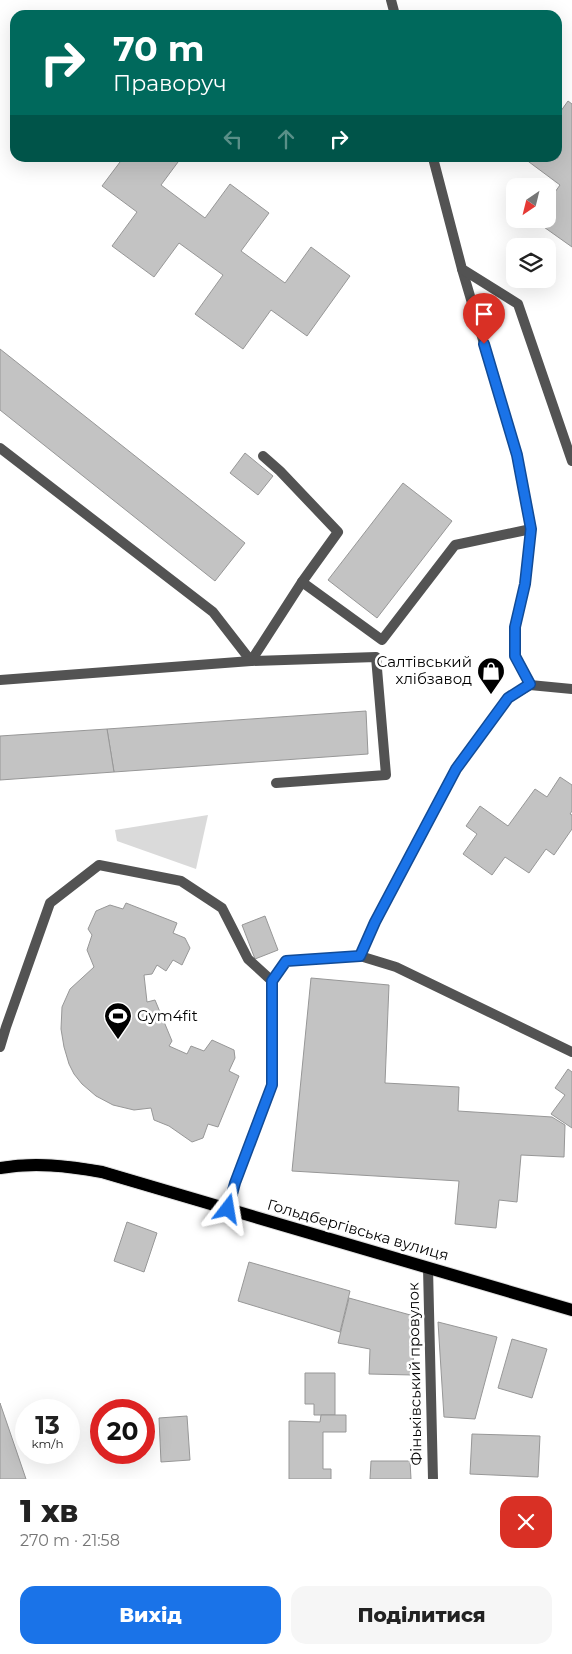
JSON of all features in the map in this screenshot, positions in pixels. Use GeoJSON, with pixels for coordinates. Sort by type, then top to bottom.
{"type":"FeatureCollection","features":[{"type":"Feature","properties":{"kind":"main road","name":"Гольдбергівська вулиця"},"geometry":{"type":"LineString","coordinates":[[0,1168],[44,1164],[102,1172],[572,1310]]}},
{"type":"Feature","properties":{"kind":"street"},"geometry":{"type":"LineString","coordinates":[[434,162],[462,270],[517,455],[531,529],[525,584],[515,627],[515,656],[530,684]]}},
{"type":"Feature","properties":{"kind":"street"},"geometry":{"type":"LineString","coordinates":[[462,270],[518,304],[572,461]]}},
{"type":"Feature","properties":{"kind":"street"},"geometry":{"type":"LineString","coordinates":[[0,448],[213,612],[251,661]]}},
{"type":"Feature","properties":{"kind":"street"},"geometry":{"type":"LineString","coordinates":[[251,661],[302,582],[338,532],[280,471],[263,456]]}},
{"type":"Feature","properties":{"kind":"street"},"geometry":{"type":"LineString","coordinates":[[276,783],[386,775],[376,657],[382,640],[455,545],[531,529]]}},
{"type":"Feature","properties":{"kind":"street"},"geometry":{"type":"LineString","coordinates":[[302,582],[382,640]]}},
{"type":"Feature","properties":{"kind":"street"},"geometry":{"type":"LineString","coordinates":[[0,680],[251,661],[376,657]]}},
{"type":"Feature","properties":{"kind":"street"},"geometry":{"type":"LineString","coordinates":[[360,956],[375,922],[456,769],[508,698],[530,684],[572,689]]}},
{"type":"Feature","properties":{"kind":"street"},"geometry":{"type":"LineString","coordinates":[[0,1047],[50,903],[99,865],[181,881],[222,908],[248,959],[272,981]]}},
{"type":"Feature","properties":{"kind":"street"},"geometry":{"type":"LineString","coordinates":[[228,1209],[235,1183],[272,1085],[272,981],[286,961],[360,956],[396,967],[572,1052]]}},
{"type":"Feature","properties":{"kind":"street","name":"Фіньківський провулок"},"geometry":{"type":"LineString","coordinates":[[428,1268],[433,1479]]}},
{"type":"Feature","properties":{"kind":"shaded area"},"geometry":{"type":"Polygon","coordinates":[[[208,815],[196,869],[117,841],[115,830],[208,815]]]}},
{"type":"Feature","properties":{"kind":"building"},"geometry":{"type":"Polygon","coordinates":[[[568,101],[572,104],[572,247],[545,228],[556,228],[556,191],[560,185],[556,182],[556,178],[551,178],[529,162],[562,162],[562,109],[568,101]]]}},
{"type":"Feature","properties":{"kind":"building"},"geometry":{"type":"Polygon","coordinates":[[[120,162],[178,162],[161,185],[205,218],[230,184],[269,213],[241,251],[285,283],[311,247],[350,276],[307,336],[271,310],[243,349],[195,314],[223,275],[179,243],[154,277],[112,246],[137,212],[102,186],[120,162]]]}},
{"type":"Feature","properties":{"kind":"building"},"geometry":{"type":"Polygon","coordinates":[[[0,349],[245,543],[215,581],[0,410],[0,349]]]}},
{"type":"Feature","properties":{"kind":"building"},"geometry":{"type":"Polygon","coordinates":[[[245,453],[273,476],[258,495],[230,473],[245,453]]]}},
{"type":"Feature","properties":{"kind":"building"},"geometry":{"type":"Polygon","coordinates":[[[403,483],[452,521],[377,618],[328,580],[403,483]]]}},
{"type":"Feature","properties":{"kind":"building"},"geometry":{"type":"Polygon","coordinates":[[[366,711],[368,754],[114,772],[107,729],[366,711]]]}},
{"type":"Feature","properties":{"kind":"building"},"geometry":{"type":"Polygon","coordinates":[[[107,729],[114,772],[0,780],[0,736],[107,729]]]}},
{"type":"Feature","properties":{"kind":"building"},"geometry":{"type":"Polygon","coordinates":[[[560,777],[572,785],[572,811],[570,814],[572,815],[572,829],[554,855],[546,849],[529,873],[505,857],[492,875],[463,854],[477,834],[466,826],[480,806],[508,826],[535,789],[547,797],[560,777]]]}},
{"type":"Feature","properties":{"kind":"building"},"geometry":{"type":"Polygon","coordinates":[[[126,903],[177,923],[173,933],[185,938],[190,948],[182,965],[173,960],[166,971],[157,965],[152,974],[144,975],[147,1002],[155,1000],[172,1041],[169,1046],[187,1054],[191,1046],[204,1051],[212,1040],[234,1050],[235,1058],[229,1071],[239,1076],[218,1127],[208,1124],[203,1138],[192,1142],[169,1126],[154,1120],[151,1108],[134,1110],[113,1105],[96,1096],[74,1074],[64,1047],[61,1029],[62,1007],[70,989],[94,967],[87,950],[92,935],[88,929],[96,911],[110,905],[123,909],[126,903]]]}},
{"type":"Feature","properties":{"kind":"building"},"geometry":{"type":"Polygon","coordinates":[[[265,916],[278,950],[255,959],[242,925],[265,916]]]}},
{"type":"Feature","properties":{"kind":"building"},"geometry":{"type":"Polygon","coordinates":[[[311,978],[389,985],[385,1083],[459,1087],[458,1111],[552,1117],[565,1125],[564,1157],[521,1155],[517,1202],[499,1200],[496,1228],[455,1224],[459,1181],[292,1171],[311,978]]]}},
{"type":"Feature","properties":{"kind":"building"},"geometry":{"type":"Polygon","coordinates":[[[568,1069],[572,1072],[572,1128],[551,1114],[565,1095],[555,1088],[568,1069]]]}},
{"type":"Feature","properties":{"kind":"building"},"geometry":{"type":"Polygon","coordinates":[[[127,1222],[157,1233],[144,1272],[114,1261],[127,1222]]]}},
{"type":"Feature","properties":{"kind":"building"},"geometry":{"type":"Polygon","coordinates":[[[249,1262],[350,1291],[340,1332],[238,1301],[249,1262]]]}},
{"type":"Feature","properties":{"kind":"building"},"geometry":{"type":"Polygon","coordinates":[[[349,1298],[414,1316],[413,1375],[369,1374],[370,1349],[338,1343],[349,1298]]]}},
{"type":"Feature","properties":{"kind":"building"},"geometry":{"type":"Polygon","coordinates":[[[438,1322],[497,1337],[475,1419],[444,1417],[438,1322]]]}},
{"type":"Feature","properties":{"kind":"building"},"geometry":{"type":"Polygon","coordinates":[[[512,1339],[547,1349],[532,1398],[498,1388],[512,1339]]]}},
{"type":"Feature","properties":{"kind":"building"},"geometry":{"type":"Polygon","coordinates":[[[305,1373],[335,1373],[335,1415],[314,1415],[314,1404],[305,1404],[305,1373]]]}},
{"type":"Feature","properties":{"kind":"building"},"geometry":{"type":"Polygon","coordinates":[[[0,1403],[15,1447],[15,1464],[21,1464],[26,1479],[0,1479],[0,1403]]]}},
{"type":"Feature","properties":{"kind":"building"},"geometry":{"type":"Polygon","coordinates":[[[321,1415],[346,1415],[346,1432],[323,1432],[323,1469],[331,1469],[331,1479],[289,1479],[289,1421],[320,1422],[321,1415]]]}},
{"type":"Feature","properties":{"kind":"building"},"geometry":{"type":"Polygon","coordinates":[[[187,1416],[190,1460],[161,1462],[159,1418],[187,1416]]]}},
{"type":"Feature","properties":{"kind":"building"},"geometry":{"type":"Polygon","coordinates":[[[472,1434],[540,1436],[538,1477],[470,1474],[472,1434]]]}},
{"type":"Feature","properties":{"kind":"building"},"geometry":{"type":"Polygon","coordinates":[[[371,1461],[410,1461],[411,1479],[370,1479],[371,1461]]]}},
{"type":"Feature","properties":{"kind":"tram line"},"geometry":{"type":"LineString","coordinates":[[0,1163],[52,1160],[103,1167],[572,1306]]}},
{"type":"Feature","properties":{"kind":"tram line"},"geometry":{"type":"LineString","coordinates":[[0,1173],[51,1170],[101,1177],[572,1315]]}},
{"type":"Feature","properties":{"kind":"place","name":"Салтівський хлібзавод"},"geometry":{"type":"Point","coordinates":[491,695]}},
{"type":"Feature","properties":{"kind":"place","name":"Gym4fit"},"geometry":{"type":"Point","coordinates":[118,1040]}},
{"type":"Feature","properties":{"kind":"route"},"geometry":{"type":"LineString","coordinates":[[228,1209],[235,1183],[272,1085],[272,981],[286,961],[360,956],[375,922],[456,769],[508,698],[530,684],[515,656],[515,627],[525,584],[531,529],[517,455],[484,344]]}}]}
